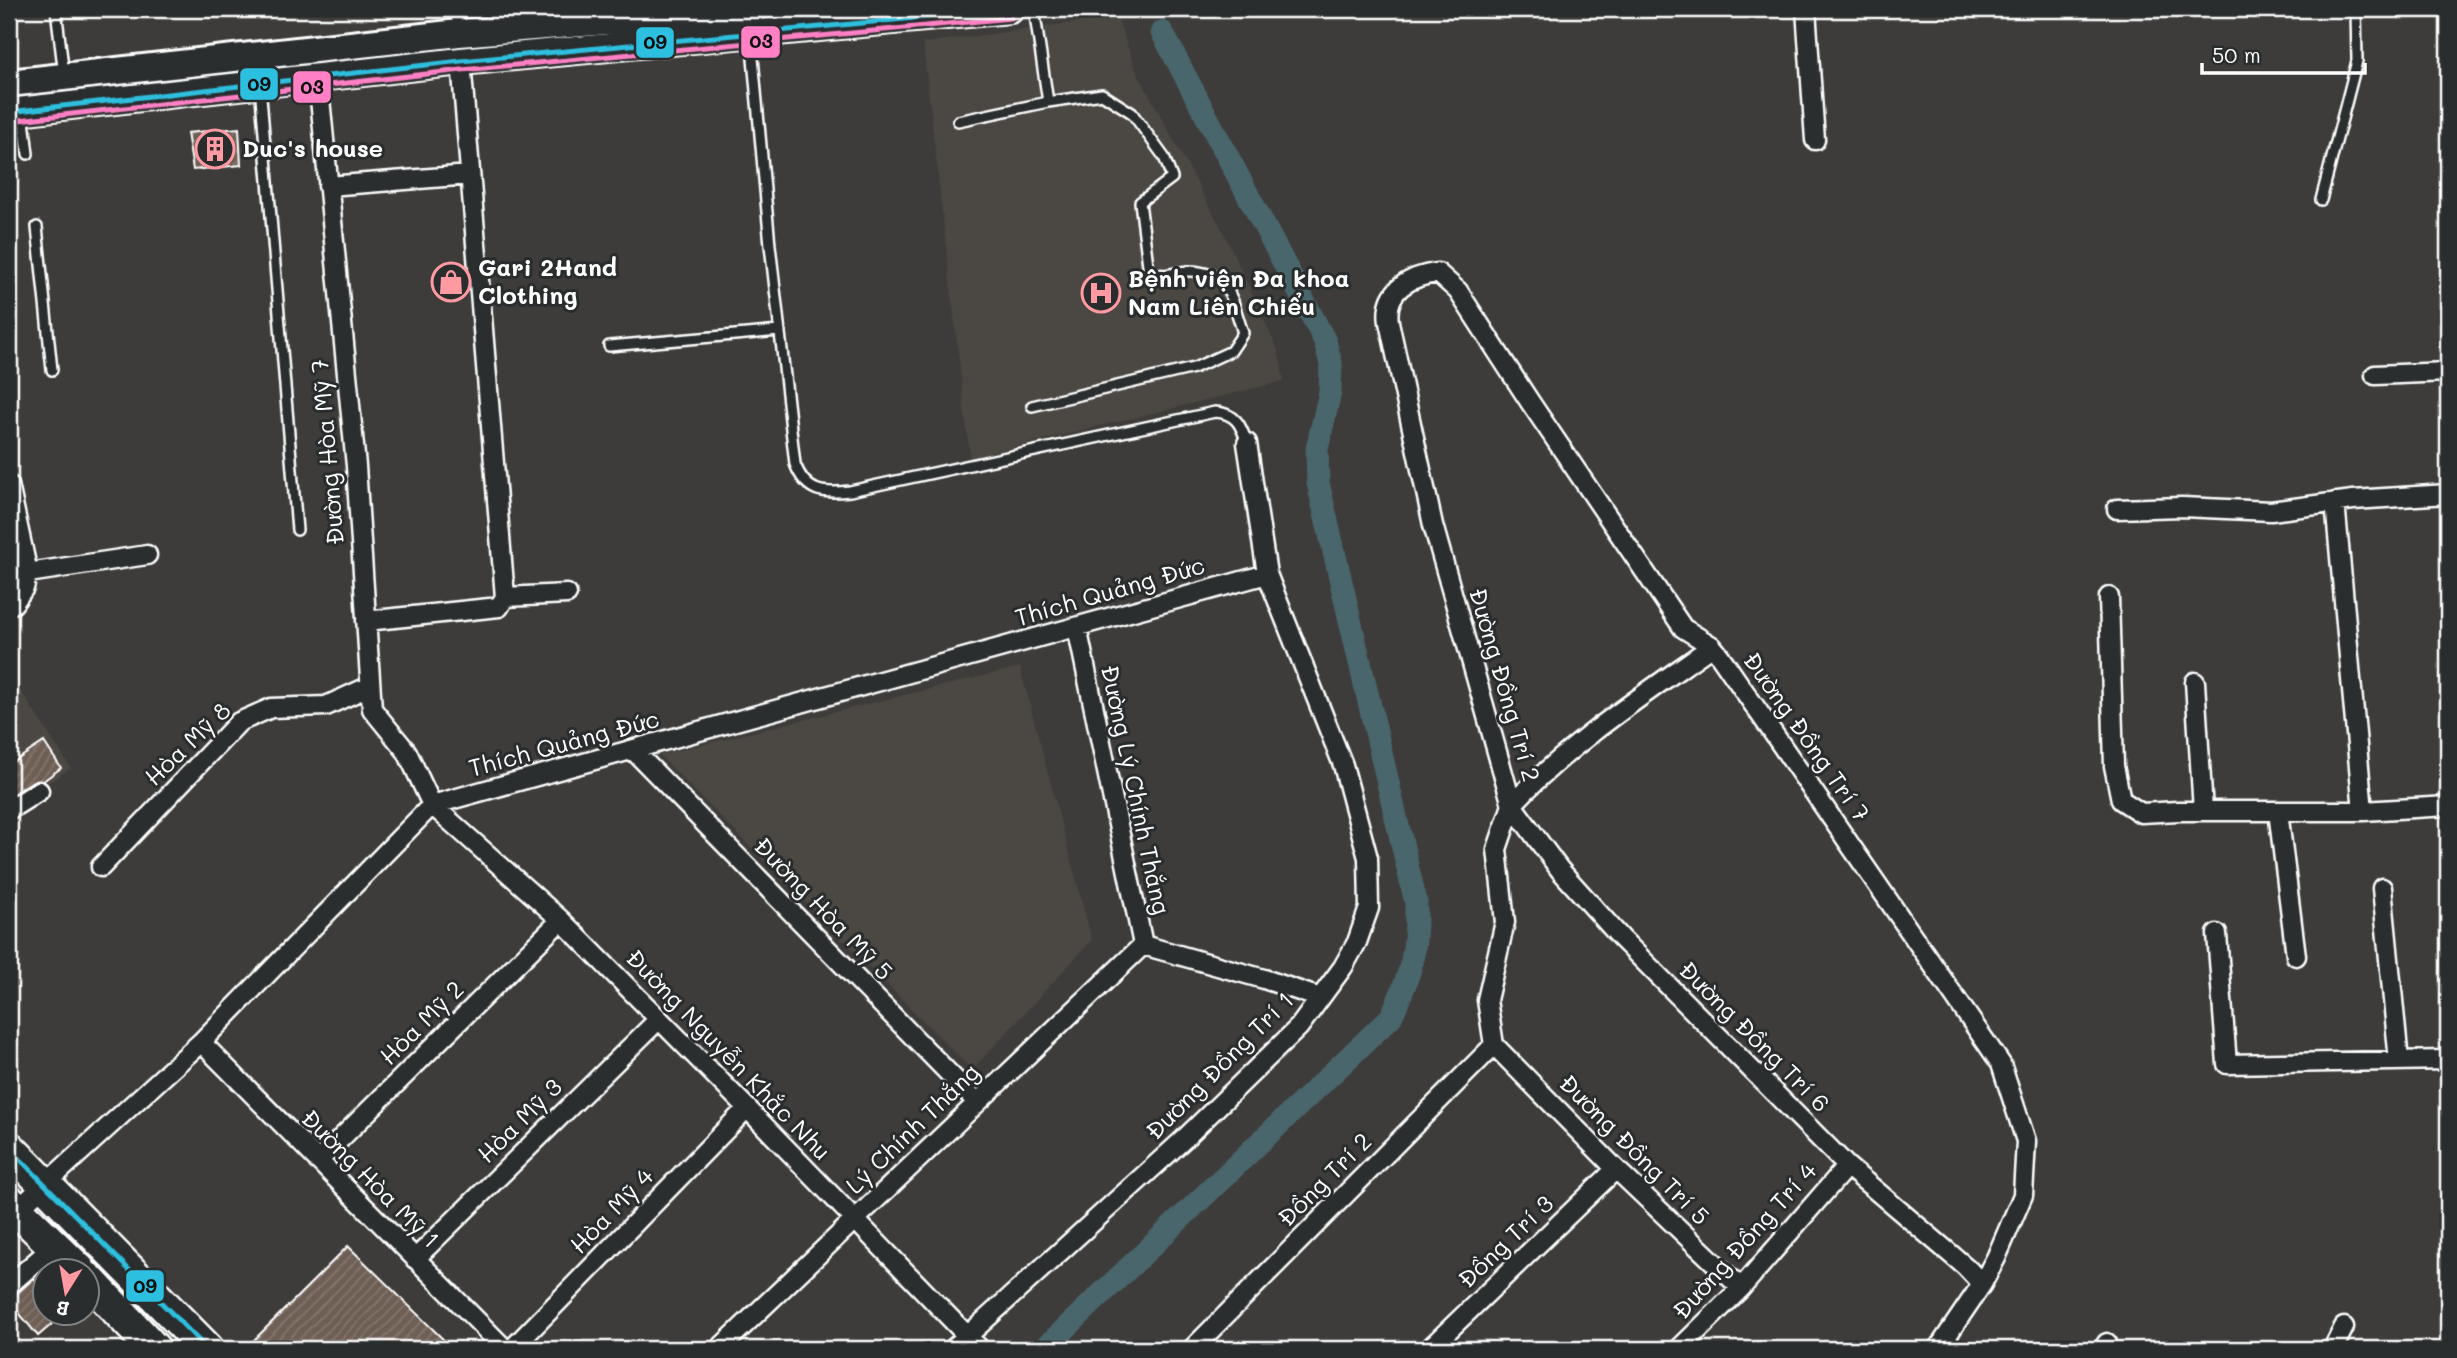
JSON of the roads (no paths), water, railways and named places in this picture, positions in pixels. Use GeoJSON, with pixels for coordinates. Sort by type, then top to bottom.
{"type":"FeatureCollection","features":[{"type":"Feature","properties":{"kind":"highway"},"geometry":{"type":"LineString","coordinates":[[9,1148],[207,1349]]}},
{"type":"Feature","properties":{"kind":"highway"},"geometry":{"type":"LineString","coordinates":[[13,1206],[64,1256]]}},
{"type":"Feature","properties":{"kind":"highway"},"geometry":{"type":"LineString","coordinates":[[102,1294],[154,1349]]}},
{"type":"Feature","properties":{"kind":"main road"},"geometry":{"type":"LineString","coordinates":[[16,111],[461,61],[752,21],[1010,9]]}},
{"type":"Feature","properties":{"kind":"main road"},"geometry":{"type":"LineString","coordinates":[[9,83],[457,21],[654,13],[752,21]]}},
{"type":"Feature","properties":{"kind":"street"},"geometry":{"type":"LineString","coordinates":[[1805,9],[1815,140]]}},
{"type":"Feature","properties":{"kind":"street"},"geometry":{"type":"LineString","coordinates":[[366,621],[499,607],[505,597],[461,61]]}},
{"type":"Feature","properties":{"kind":"street","name":"Đường Hòa Mỹ 7"},"geometry":{"type":"LineString","coordinates":[[318,78],[356,466],[372,709],[407,752],[432,806]]}},
{"type":"Feature","properties":{"kind":"street"},"geometry":{"type":"LineString","coordinates":[[328,186],[470,174]]}},
{"type":"Feature","properties":{"kind":"street","name":"Đường Đồng Trí 7"},"geometry":{"type":"LineString","coordinates":[[1392,339],[1387,309],[1392,297],[1408,281],[1421,275],[1438,273],[1458,291],[1683,628],[1712,646],[2001,1064],[2026,1141],[2023,1195],[1982,1284],[1938,1349]]}},
{"type":"Feature","properties":{"kind":"street","name":"Đường Đồng Trí 2"},"geometry":{"type":"LineString","coordinates":[[1392,339],[1433,525],[1512,804],[1497,849],[1505,922],[1487,1000],[1494,1045]]}},
{"type":"Feature","properties":{"kind":"street"},"geometry":{"type":"LineString","coordinates":[[2375,375],[2448,372]]}},
{"type":"Feature","properties":{"kind":"street","name":"Đường Đồng Trí 1"},"geometry":{"type":"LineString","coordinates":[[953,1349],[1184,1140],[1299,1027],[1343,967],[1357,942],[1369,908],[1368,858],[1343,765],[1267,574],[1247,443]]}},
{"type":"Feature","properties":{"kind":"street"},"geometry":{"type":"LineString","coordinates":[[9,485],[28,573],[24,588],[13,604],[9,605]]}},
{"type":"Feature","properties":{"kind":"street"},"geometry":{"type":"LineString","coordinates":[[2117,509],[2182,507],[2271,511],[2335,502],[2448,494]]}},
{"type":"Feature","properties":{"kind":"street"},"geometry":{"type":"LineString","coordinates":[[2335,502],[2363,811]]}},
{"type":"Feature","properties":{"kind":"street"},"geometry":{"type":"LineString","coordinates":[[28,573],[147,555]]}},
{"type":"Feature","properties":{"kind":"street","name":"Thích Quảng Đức"},"geometry":{"type":"LineString","coordinates":[[432,806],[1267,574]]}},
{"type":"Feature","properties":{"kind":"street"},"geometry":{"type":"LineString","coordinates":[[505,597],[567,594]]}},
{"type":"Feature","properties":{"kind":"street"},"geometry":{"type":"LineString","coordinates":[[2109,597],[2114,766],[2121,800],[2141,813],[2363,811],[2448,806]]}},
{"type":"Feature","properties":{"kind":"street","name":"Đường Lý Chính Thắng"},"geometry":{"type":"LineString","coordinates":[[1077,628],[1143,945],[1264,979],[1320,999]]}},
{"type":"Feature","properties":{"kind":"street"},"geometry":{"type":"LineString","coordinates":[[1512,804],[1532,783],[1627,706],[1712,646]]}},
{"type":"Feature","properties":{"kind":"street"},"geometry":{"type":"LineString","coordinates":[[2195,682],[2203,811]]}},
{"type":"Feature","properties":{"kind":"street","name":"Hòa Mỹ 8"},"geometry":{"type":"LineString","coordinates":[[101,867],[239,722],[271,708],[326,706],[370,686]]}},
{"type":"Feature","properties":{"kind":"street","name":"Đường Hòa Mỹ 5"},"geometry":{"type":"LineString","coordinates":[[633,750],[977,1102]]}},
{"type":"Feature","properties":{"kind":"street"},"geometry":{"type":"LineString","coordinates":[[9,810],[39,791]]}},
{"type":"Feature","properties":{"kind":"street","name":"Đường Đồng Trí 6"},"geometry":{"type":"LineString","coordinates":[[1512,804],[1560,870],[1621,938],[1847,1166],[1966,1266],[1982,1284]]}},
{"type":"Feature","properties":{"kind":"street"},"geometry":{"type":"LineString","coordinates":[[13,1206],[46,1185],[201,1042],[432,806]]}},
{"type":"Feature","properties":{"kind":"street","name":"Đường Nguyễn Khắc Nhu"},"geometry":{"type":"LineString","coordinates":[[432,806],[561,920],[980,1349]]}},
{"type":"Feature","properties":{"kind":"street"},"geometry":{"type":"LineString","coordinates":[[2278,811],[2296,956]]}},
{"type":"Feature","properties":{"kind":"street"},"geometry":{"type":"LineString","coordinates":[[2382,888],[2399,1061]]}},
{"type":"Feature","properties":{"kind":"street","name":"Hòa Mỹ 2"},"geometry":{"type":"LineString","coordinates":[[318,1161],[561,920]]}},
{"type":"Feature","properties":{"kind":"street"},"geometry":{"type":"LineString","coordinates":[[2217,934],[2227,1064],[2448,1060]]}},
{"type":"Feature","properties":{"kind":"street","name":"Lý Chính Thắng"},"geometry":{"type":"LineString","coordinates":[[719,1349],[1143,945]]}},
{"type":"Feature","properties":{"kind":"street","name":"Hòa Mỹ 3"},"geometry":{"type":"LineString","coordinates":[[415,1259],[659,1019]]}},
{"type":"Feature","properties":{"kind":"street","name":"Đường Hòa Mỹ 1"},"geometry":{"type":"LineString","coordinates":[[201,1042],[505,1349]]}},
{"type":"Feature","properties":{"kind":"street","name":"Đường Đồng Trí 5"},"geometry":{"type":"LineString","coordinates":[[1494,1045],[1616,1169],[1741,1288]]}},
{"type":"Feature","properties":{"kind":"street","name":"Đồng Trí 2"},"geometry":{"type":"LineString","coordinates":[[1192,1349],[1494,1045]]}},
{"type":"Feature","properties":{"kind":"street","name":"Hòa Mỹ 4"},"geometry":{"type":"LineString","coordinates":[[512,1349],[747,1108]]}},
{"type":"Feature","properties":{"kind":"street","name":"Đường Đồng Trí 4"},"geometry":{"type":"LineString","coordinates":[[1679,1349],[1741,1288],[1847,1166]]}},
{"type":"Feature","properties":{"kind":"street","name":"Đồng Trí 3"},"geometry":{"type":"LineString","coordinates":[[1429,1349],[1616,1169]]}},
{"type":"Feature","properties":{"kind":"street"},"geometry":{"type":"LineString","coordinates":[[9,1285],[54,1246]]}},
{"type":"Feature","properties":{"kind":"street"},"geometry":{"type":"LineString","coordinates":[[2333,1349],[2344,1327]]}},
{"type":"Feature","properties":{"kind":"lane"},"geometry":{"type":"LineString","coordinates":[[56,9],[64,77]]}},
{"type":"Feature","properties":{"kind":"lane"},"geometry":{"type":"LineString","coordinates":[[1034,9],[1048,102]]}},
{"type":"Feature","properties":{"kind":"lane"},"geometry":{"type":"LineString","coordinates":[[2321,200],[2357,61],[2356,9]]}},
{"type":"Feature","properties":{"kind":"lane"},"geometry":{"type":"LineString","coordinates":[[752,21],[795,464],[805,482],[822,493],[850,491],[1215,412],[1237,419],[1247,443]]}},
{"type":"Feature","properties":{"kind":"lane"},"geometry":{"type":"LineString","coordinates":[[260,84],[297,530]]}},
{"type":"Feature","properties":{"kind":"lane"},"geometry":{"type":"LineString","coordinates":[[958,121],[1102,94],[1132,113],[1164,157],[1172,178],[1140,202],[1149,273],[1168,277],[1188,271],[1204,272],[1222,278],[1243,333],[1231,351],[1194,368],[1032,406]]}},
{"type":"Feature","properties":{"kind":"lane"},"geometry":{"type":"LineString","coordinates":[[16,111],[28,154]]}},
{"type":"Feature","properties":{"kind":"lane"},"geometry":{"type":"LineString","coordinates":[[37,227],[52,370]]}},
{"type":"Feature","properties":{"kind":"lane"},"geometry":{"type":"LineString","coordinates":[[609,346],[780,331]]}},
{"type":"Feature","properties":{"kind":"waterway"},"geometry":{"type":"LineString","coordinates":[[1044,1349],[1391,1017],[1412,962],[1415,935],[1416,903],[1318,483],[1317,449],[1330,392],[1331,364],[1325,341],[1162,32]]}},
{"type":"Feature","properties":{"kind":"place","name":"Duc's house"},"geometry":{"type":"Point","coordinates":[215,149]}},
{"type":"Feature","properties":{"kind":"place","name":"Gari 2Hand Clothing"},"geometry":{"type":"Point","coordinates":[451,282]}},
{"type":"Feature","properties":{"kind":"place","name":"Bệnh viện Đa khoa Nam Liên Chiểu"},"geometry":{"type":"Point","coordinates":[1101,293]}}]}
